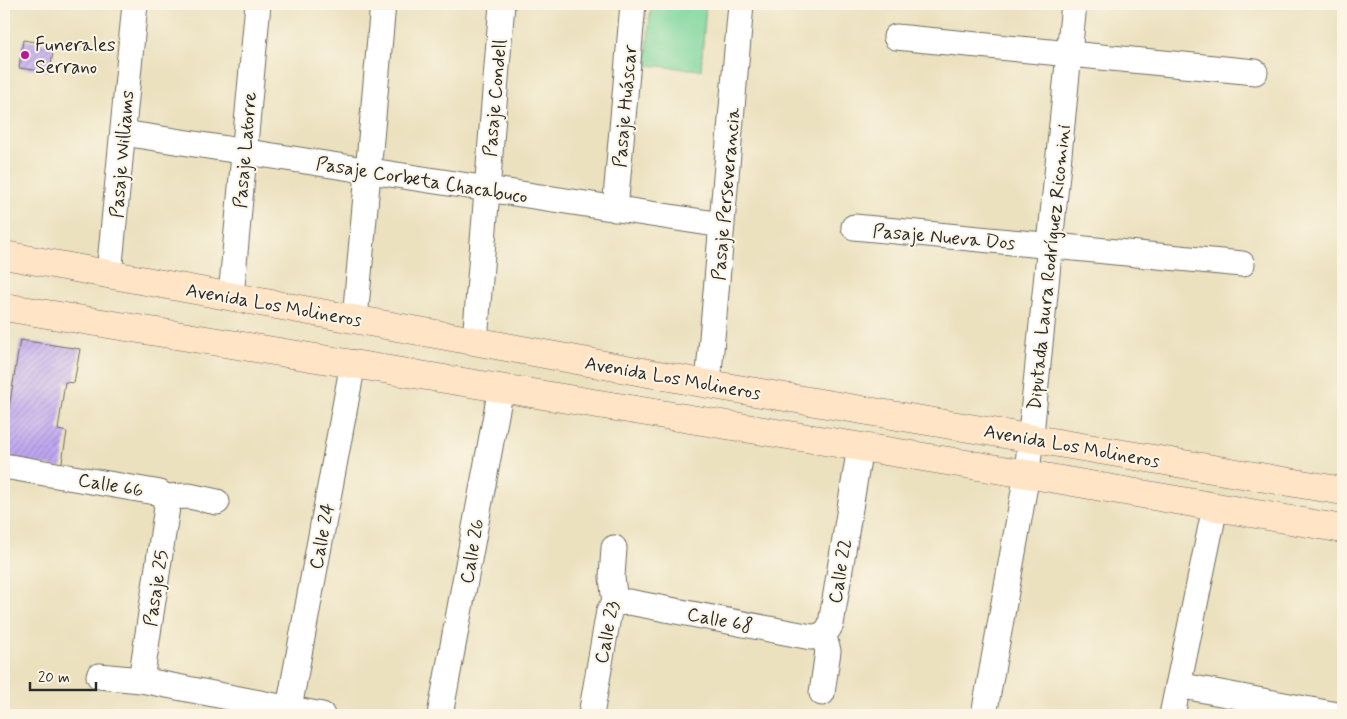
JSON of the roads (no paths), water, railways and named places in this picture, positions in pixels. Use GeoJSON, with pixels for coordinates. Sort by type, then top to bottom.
{"type":"FeatureCollection","features":[{"type":"Feature","properties":{"kind":"street","name":"Pasaje Williams"},"geometry":{"type":"LineString","coordinates":[[110,274],[135,4]]}},
{"type":"Feature","properties":{"kind":"street","name":"Pasaje Latorre"},"geometry":{"type":"LineString","coordinates":[[231,296],[258,4]]}},
{"type":"Feature","properties":{"kind":"street"},"geometry":{"type":"LineString","coordinates":[[354,319],[383,4]]}},
{"type":"Feature","properties":{"kind":"street","name":"Pasaje Condell"},"geometry":{"type":"LineString","coordinates":[[475,341],[502,4]]}},
{"type":"Feature","properties":{"kind":"street","name":"Pasaje Huáscar"},"geometry":{"type":"LineString","coordinates":[[615,209],[633,4]]}},
{"type":"Feature","properties":{"kind":"street","name":"Pasaje Perseverancia"},"geometry":{"type":"LineString","coordinates":[[708,384],[741,4]]}},
{"type":"Feature","properties":{"kind":"street","name":"Diputada Laura Rodríguez Ricomini"},"geometry":{"type":"LineString","coordinates":[[984,715],[1027,474],[1074,4]]}},
{"type":"Feature","properties":{"kind":"street"},"geometry":{"type":"LineString","coordinates":[[896,37],[1255,72]]}},
{"type":"Feature","properties":{"kind":"street","name":"Pasaje Corbeta Chacabuco"},"geometry":{"type":"LineString","coordinates":[[123,134],[722,225]]}},
{"type":"Feature","properties":{"kind":"street","name":"Pasaje Nueva Dos"},"geometry":{"type":"LineString","coordinates":[[854,227],[1242,264]]}},
{"type":"Feature","properties":{"kind":"street","name":"Avenida Los Molineros"},"geometry":{"type":"LineString","coordinates":[[4,254],[708,384],[1343,491]]}},
{"type":"Feature","properties":{"kind":"street","name":"Avenida Los Molineros"},"geometry":{"type":"LineString","coordinates":[[4,306],[1027,474],[1343,529]]}},
{"type":"Feature","properties":{"kind":"street","name":"Calle 24"},"geometry":{"type":"LineString","coordinates":[[289,708],[353,363]]}},
{"type":"Feature","properties":{"kind":"street","name":"Calle 26"},"geometry":{"type":"LineString","coordinates":[[440,715],[501,388]]}},
{"type":"Feature","properties":{"kind":"street","name":"Calle 22"},"geometry":{"type":"LineString","coordinates":[[823,634],[831,624],[860,447]]}},
{"type":"Feature","properties":{"kind":"street","name":"Calle 66"},"geometry":{"type":"LineString","coordinates":[[4,466],[155,492],[160,493],[164,497],[189,496],[217,502]]}},
{"type":"Feature","properties":{"kind":"street","name":"Pasaje 25"},"geometry":{"type":"LineString","coordinates":[[141,680],[167,507],[164,497]]}},
{"type":"Feature","properties":{"kind":"street"},"geometry":{"type":"LineString","coordinates":[[1172,715],[1215,507]]}},
{"type":"Feature","properties":{"kind":"street","name":"Calle 23"},"geometry":{"type":"LineString","coordinates":[[591,715],[610,611],[616,604],[612,577],[614,548]]}},
{"type":"Feature","properties":{"kind":"street","name":"Calle 68"},"geometry":{"type":"LineString","coordinates":[[616,604],[629,602],[811,637],[823,634]]}},
{"type":"Feature","properties":{"kind":"street"},"geometry":{"type":"LineString","coordinates":[[822,693],[828,651],[823,634]]}},
{"type":"Feature","properties":{"kind":"street"},"geometry":{"type":"LineString","coordinates":[[98,676],[141,680],[322,715]]}},
{"type":"Feature","properties":{"kind":"street"},"geometry":{"type":"LineString","coordinates":[[1178,684],[1337,715]]}},
{"type":"Feature","properties":{"kind":"place","name":"Funerales Serrano"},"geometry":{"type":"Point","coordinates":[25,55]}}]}
